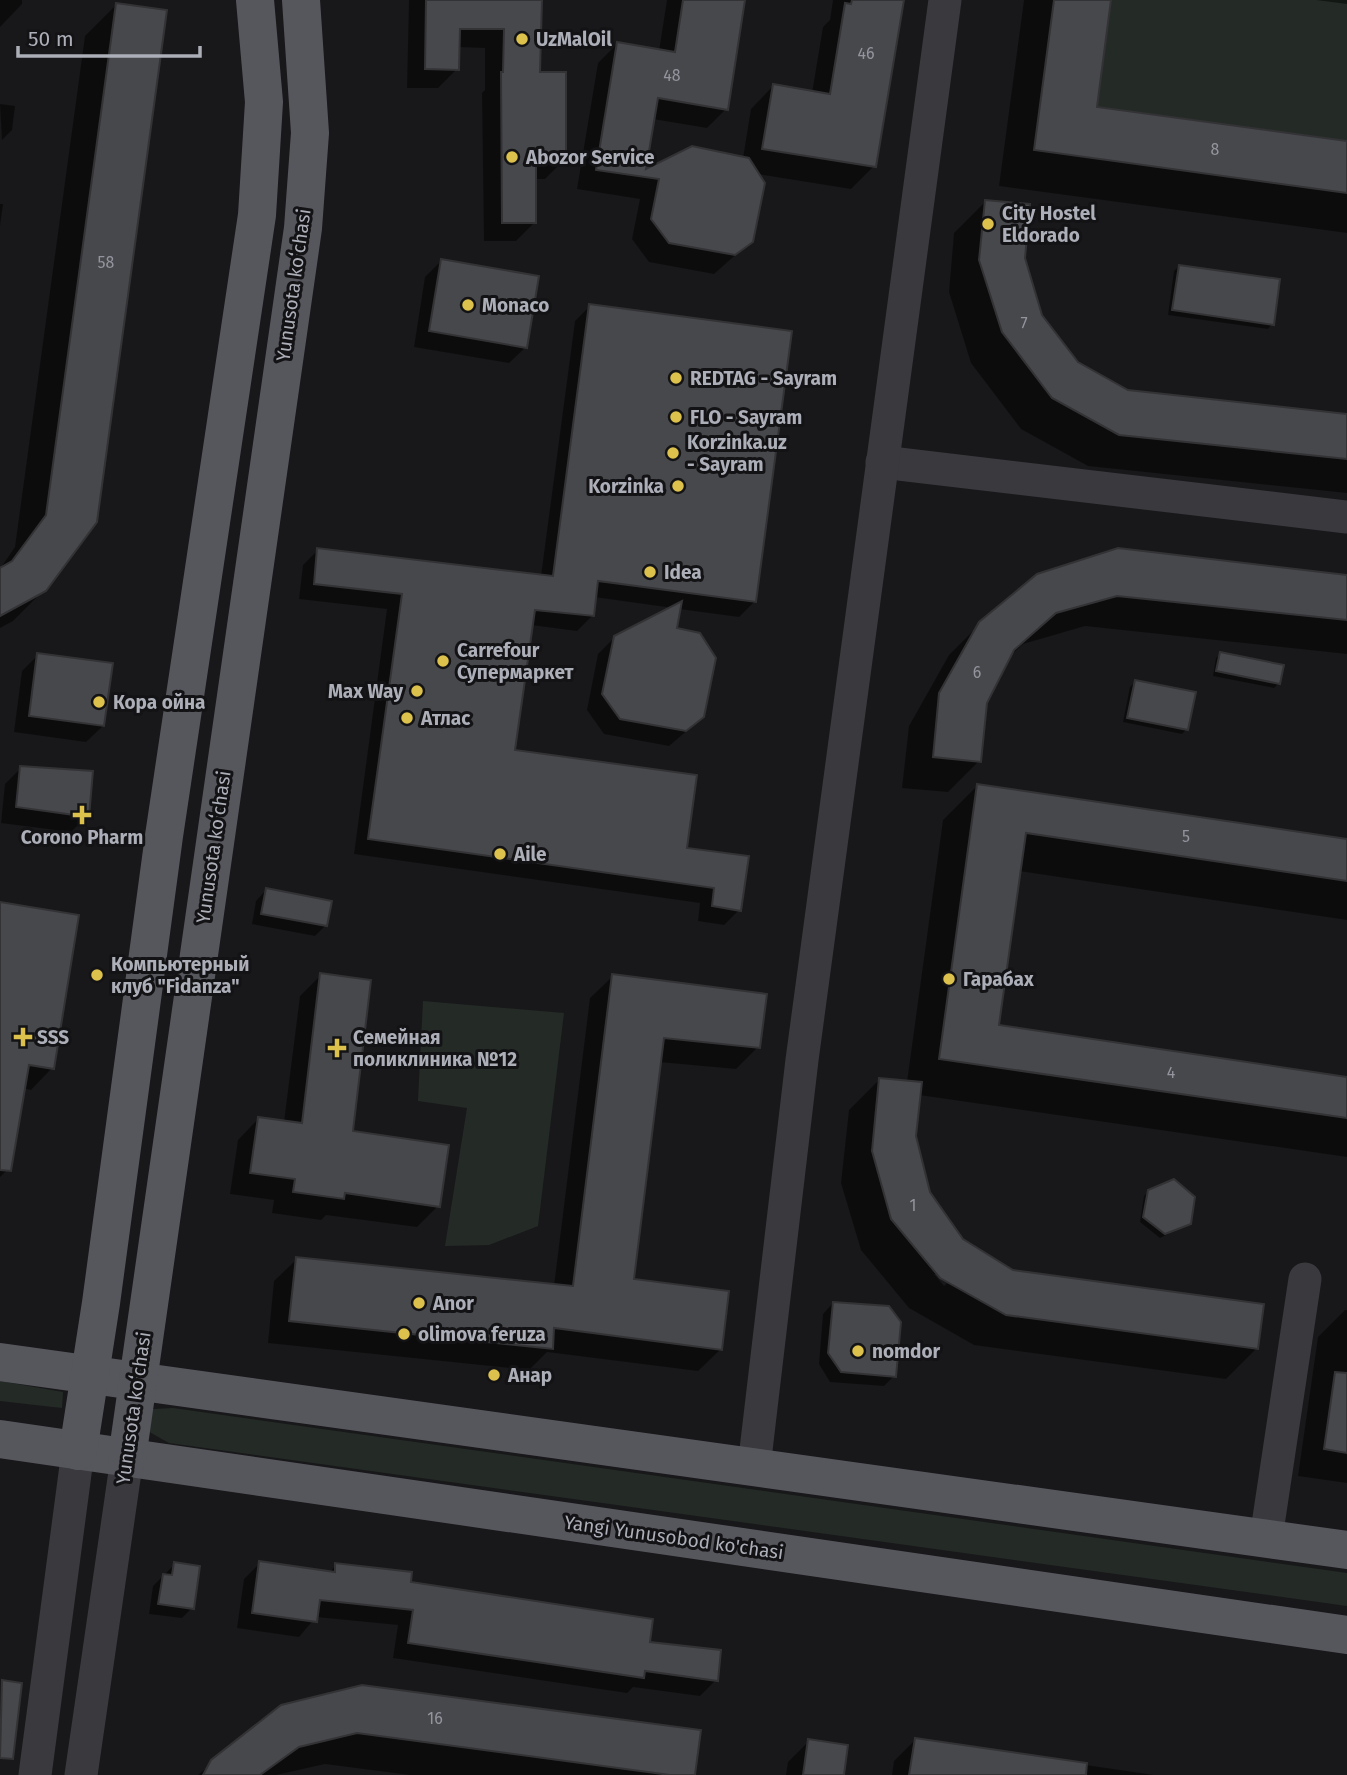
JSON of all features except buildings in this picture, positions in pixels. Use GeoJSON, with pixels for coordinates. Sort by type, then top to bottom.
{"type":"FeatureCollection","features":[{"type":"Feature","properties":{"kind":"main road"},"geometry":{"type":"LineString","coordinates":[[78,1451],[164,836],[257,215],[264,102],[255,0]]}},
{"type":"Feature","properties":{"kind":"main road","name":"Yunusota koʻchasi"},"geometry":{"type":"LineString","coordinates":[[127,1458],[303,228],[310,133],[301,0]]}},
{"type":"Feature","properties":{"kind":"main road"},"geometry":{"type":"LineString","coordinates":[[0,1362],[1347,1550]]}},
{"type":"Feature","properties":{"kind":"main road","name":"Yangi Yunusobod ko'chasi"},"geometry":{"type":"LineString","coordinates":[[0,1440],[1347,1635]]}},
{"type":"Feature","properties":{"kind":"street"},"geometry":{"type":"LineString","coordinates":[[754,1467],[800,1073],[946,0]]}},
{"type":"Feature","properties":{"kind":"street"},"geometry":{"type":"LineString","coordinates":[[882,462],[1347,517]]}},
{"type":"Feature","properties":{"kind":"street"},"geometry":{"type":"LineString","coordinates":[[1266,1538],[1305,1279]]}},
{"type":"Feature","properties":{"kind":"street"},"geometry":{"type":"LineString","coordinates":[[35,1775],[78,1451]]}},
{"type":"Feature","properties":{"kind":"street","name":"Yunusota koʻchasi"},"geometry":{"type":"LineString","coordinates":[[81,1775],[127,1458]]}},
{"type":"Feature","properties":{"kind":"shaded area"},"geometry":{"type":"Polygon","coordinates":[[[1111,0],[1347,0],[1347,141],[1097,107],[1111,0]]]}},
{"type":"Feature","properties":{"kind":"shaded area"},"geometry":{"type":"Polygon","coordinates":[[[423,1001],[564,1013],[538,1226],[489,1245],[445,1246],[467,1108],[418,1101],[423,1001]]]}},
{"type":"Feature","properties":{"kind":"shaded area"},"geometry":{"type":"Polygon","coordinates":[[[0,1381],[63,1392],[62,1408],[0,1401],[0,1381]]]}},
{"type":"Feature","properties":{"kind":"shaded area"},"geometry":{"type":"Polygon","coordinates":[[[173,1408],[1347,1573],[1347,1606],[169,1443],[139,1426],[140,1415],[154,1409],[173,1408]]]}},
{"type":"Feature","properties":{"kind":"place","name":"UzMalOil"},"geometry":{"type":"Point","coordinates":[522,39]}},
{"type":"Feature","properties":{"kind":"place","name":"Abozor Service"},"geometry":{"type":"Point","coordinates":[512,157]}},
{"type":"Feature","properties":{"kind":"place","name":"City Hostel Eldorado"},"geometry":{"type":"Point","coordinates":[988,224]}},
{"type":"Feature","properties":{"kind":"place","name":"Monaco"},"geometry":{"type":"Point","coordinates":[468,305]}},
{"type":"Feature","properties":{"kind":"place","name":"REDTAG - Sayram"},"geometry":{"type":"Point","coordinates":[676,378]}},
{"type":"Feature","properties":{"kind":"place","name":"FLO - Sayram"},"geometry":{"type":"Point","coordinates":[676,417]}},
{"type":"Feature","properties":{"kind":"place","name":"Korzinka.uz - Sayram"},"geometry":{"type":"Point","coordinates":[673,453]}},
{"type":"Feature","properties":{"kind":"place","name":"Korzinka"},"geometry":{"type":"Point","coordinates":[678,486]}},
{"type":"Feature","properties":{"kind":"place","name":"Idea"},"geometry":{"type":"Point","coordinates":[650,572]}},
{"type":"Feature","properties":{"kind":"place","name":"Carrefour Супермаркет"},"geometry":{"type":"Point","coordinates":[443,661]}},
{"type":"Feature","properties":{"kind":"place","name":"Max Way"},"geometry":{"type":"Point","coordinates":[417,691]}},
{"type":"Feature","properties":{"kind":"place","name":"Кора ойна"},"geometry":{"type":"Point","coordinates":[99,702]}},
{"type":"Feature","properties":{"kind":"place","name":"Атлас"},"geometry":{"type":"Point","coordinates":[407,718]}},
{"type":"Feature","properties":{"kind":"place","name":"Corono Pharm"},"geometry":{"type":"Point","coordinates":[82,815]}},
{"type":"Feature","properties":{"kind":"place","name":"Aile"},"geometry":{"type":"Point","coordinates":[500,854]}},
{"type":"Feature","properties":{"kind":"place","name":"Компьютерный клуб \"Fidanza\""},"geometry":{"type":"Point","coordinates":[97,975]}},
{"type":"Feature","properties":{"kind":"place","name":"Гарабах"},"geometry":{"type":"Point","coordinates":[949,979]}},
{"type":"Feature","properties":{"kind":"place","name":"SSS"},"geometry":{"type":"Point","coordinates":[23,1037]}},
{"type":"Feature","properties":{"kind":"place","name":"Семейная поликлиника №12"},"geometry":{"type":"Point","coordinates":[337,1048]}},
{"type":"Feature","properties":{"kind":"place","name":"Anor"},"geometry":{"type":"Point","coordinates":[419,1303]}},
{"type":"Feature","properties":{"kind":"place","name":"olimova feruza"},"geometry":{"type":"Point","coordinates":[404,1334]}},
{"type":"Feature","properties":{"kind":"place","name":"nomdor"},"geometry":{"type":"Point","coordinates":[858,1351]}},
{"type":"Feature","properties":{"kind":"place","name":"Анар"},"geometry":{"type":"Point","coordinates":[494,1375]}}]}
